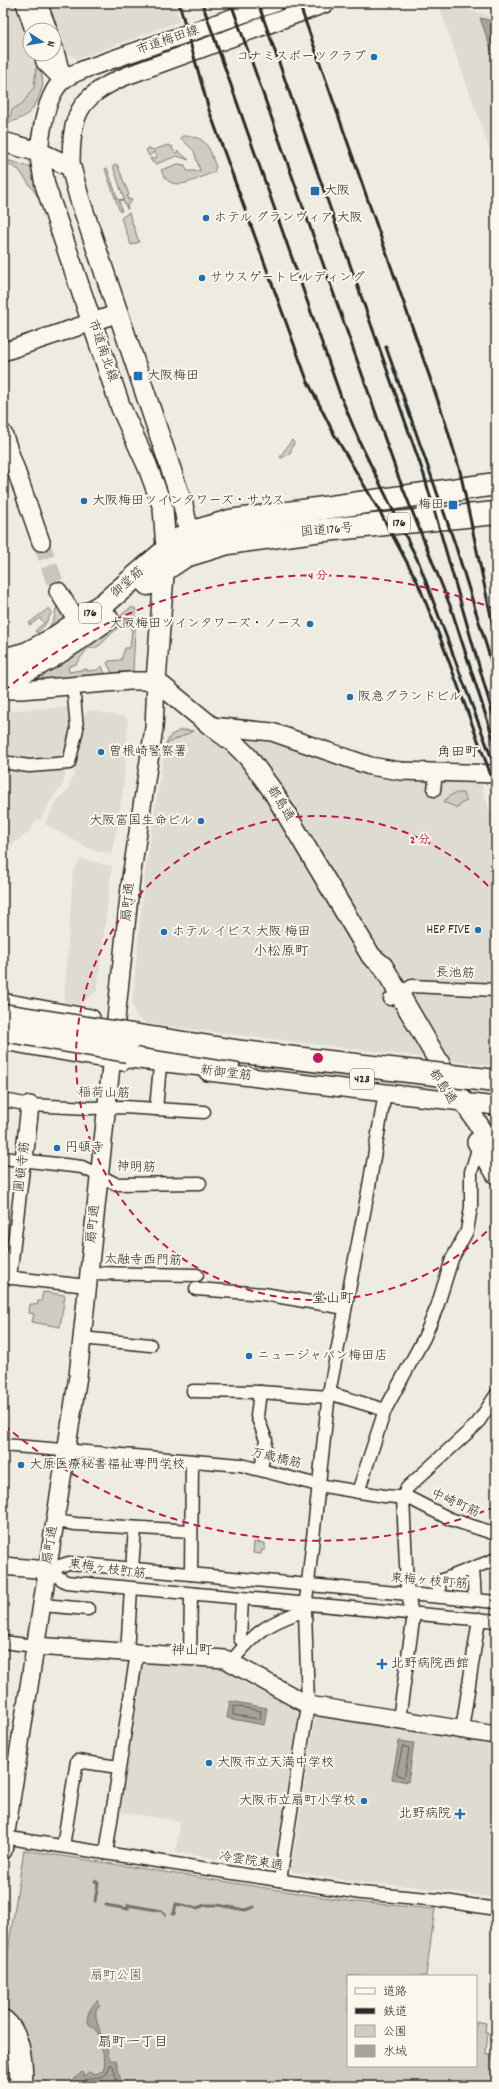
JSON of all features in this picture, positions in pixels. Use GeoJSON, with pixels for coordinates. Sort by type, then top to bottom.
{"type":"FeatureCollection","features":[{"type":"Feature","properties":{"kind":"highway","name":"国道176号"},"geometry":{"type":"LineString","coordinates":[[164,570],[189,533],[230,521],[496,484]]}},
{"type":"Feature","properties":{"kind":"highway","name":"国道176号"},"geometry":{"type":"LineString","coordinates":[[176,552],[315,531],[496,513]]}},
{"type":"Feature","properties":{"kind":"highway","name":"御堂筋"},"geometry":{"type":"LineString","coordinates":[[3,660],[28,653],[52,640],[176,552]]}},
{"type":"Feature","properties":{"kind":"highway","name":"御堂筋"},"geometry":{"type":"LineString","coordinates":[[3,679],[24,673],[57,654],[106,619],[164,570]]}},
{"type":"Feature","properties":{"kind":"highway","name":"423"},"geometry":{"type":"LineString","coordinates":[[3,1008],[204,1043],[235,1058]]}},
{"type":"Feature","properties":{"kind":"highway","name":"423"},"geometry":{"type":"LineString","coordinates":[[3,1015],[235,1058]]}},
{"type":"Feature","properties":{"kind":"highway","name":"423"},"geometry":{"type":"LineString","coordinates":[[3,1023],[130,1046],[195,1054],[496,1081]]}},
{"type":"Feature","properties":{"kind":"highway","name":"423"},"geometry":{"type":"LineString","coordinates":[[3,1030],[127,1051],[235,1058]]}},
{"type":"Feature","properties":{"kind":"highway","name":"423"},"geometry":{"type":"LineString","coordinates":[[3,1035],[125,1056],[197,1064],[235,1058]]}},
{"type":"Feature","properties":{"kind":"highway","name":"新御堂筋"},"geometry":{"type":"LineString","coordinates":[[235,1058],[496,1095]]}},
{"type":"Feature","properties":{"kind":"highway"},"geometry":{"type":"LineString","coordinates":[[3,2021],[10,2028],[17,2046],[22,2070],[21,2086]]}},
{"type":"Feature","properties":{"kind":"highway"},"geometry":{"type":"LineString","coordinates":[[8,2086],[10,2068],[17,2046]]}},
{"type":"Feature","properties":{"kind":"highway"},"geometry":{"type":"LineString","coordinates":[[14,2086],[17,2046]]}},
{"type":"Feature","properties":{"kind":"main road"},"geometry":{"type":"LineString","coordinates":[[3,142],[39,152],[71,167],[79,197],[184,505],[189,533]]}},
{"type":"Feature","properties":{"kind":"main road","name":"市道南北線"},"geometry":{"type":"LineString","coordinates":[[39,152],[45,185],[128,425],[159,493],[166,525],[176,552]]}},
{"type":"Feature","properties":{"kind":"main road"},"geometry":{"type":"LineString","coordinates":[[161,594],[176,552]]}},
{"type":"Feature","properties":{"kind":"main road","name":"扇町通"},"geometry":{"type":"LineString","coordinates":[[156,681],[161,594],[164,570]]}},
{"type":"Feature","properties":{"kind":"main road","name":"都島通"},"geometry":{"type":"LineString","coordinates":[[156,681],[241,749],[261,774],[350,917],[372,956],[383,966],[400,993],[436,1068],[487,1149],[496,1174]]}},
{"type":"Feature","properties":{"kind":"street"},"geometry":{"type":"LineString","coordinates":[[25,3],[31,22]]}},
{"type":"Feature","properties":{"kind":"street"},"geometry":{"type":"LineString","coordinates":[[38,3],[45,22]]}},
{"type":"Feature","properties":{"kind":"street","name":"市道梅田線"},"geometry":{"type":"LineString","coordinates":[[63,80],[85,69],[275,3]]}},
{"type":"Feature","properties":{"kind":"street","name":"市道梅田線"},"geometry":{"type":"LineString","coordinates":[[126,76],[327,3]]}},
{"type":"Feature","properties":{"kind":"street"},"geometry":{"type":"LineString","coordinates":[[45,62],[63,80],[126,76]]}},
{"type":"Feature","properties":{"kind":"street"},"geometry":{"type":"LineString","coordinates":[[58,62],[63,80]]}},
{"type":"Feature","properties":{"kind":"street"},"geometry":{"type":"LineString","coordinates":[[71,167],[72,137],[79,112],[88,98],[100,88],[126,76]]}},
{"type":"Feature","properties":{"kind":"street"},"geometry":{"type":"LineString","coordinates":[[39,152],[42,128],[47,109],[56,90],[63,80]]}},
{"type":"Feature","properties":{"kind":"street"},"geometry":{"type":"LineString","coordinates":[[3,352],[119,313]]}},
{"type":"Feature","properties":{"kind":"street"},"geometry":{"type":"LineString","coordinates":[[3,433],[41,542]]}},
{"type":"Feature","properties":{"kind":"street"},"geometry":{"type":"LineString","coordinates":[[58,591],[70,610],[80,619]]}},
{"type":"Feature","properties":{"kind":"street"},"geometry":{"type":"LineString","coordinates":[[3,690],[156,681]]}},
{"type":"Feature","properties":{"kind":"street","name":"扇町通"},"geometry":{"type":"LineString","coordinates":[[4,1842],[36,1646],[82,1338],[117,1023],[132,871],[154,728],[156,681]]}},
{"type":"Feature","properties":{"kind":"street"},"geometry":{"type":"LineString","coordinates":[[3,762],[28,766],[69,763],[77,729],[73,685]]}},
{"type":"Feature","properties":{"kind":"street"},"geometry":{"type":"LineString","coordinates":[[211,726],[272,732],[370,766],[400,771],[496,774]]}},
{"type":"Feature","properties":{"kind":"street"},"geometry":{"type":"LineString","coordinates":[[434,790],[436,773]]}},
{"type":"Feature","properties":{"kind":"street","name":"長池筋"},"geometry":{"type":"LineString","coordinates":[[400,993],[496,990]]}},
{"type":"Feature","properties":{"kind":"street"},"geometry":{"type":"LineString","coordinates":[[3,1002],[117,1023],[436,1068],[496,1072]]}},
{"type":"Feature","properties":{"kind":"street","name":"新御堂筋"},"geometry":{"type":"LineString","coordinates":[[3,1042],[112,1061],[496,1106]]}},
{"type":"Feature","properties":{"kind":"street"},"geometry":{"type":"LineString","coordinates":[[156,1109],[160,1066]]}},
{"type":"Feature","properties":{"kind":"street"},"geometry":{"type":"LineString","coordinates":[[280,1880],[308,1705],[305,1607],[329,1395],[385,1093]]}},
{"type":"Feature","properties":{"kind":"street","name":"稲荷山筋"},"geometry":{"type":"LineString","coordinates":[[3,1103],[9,1101],[30,1105],[204,1112]]}},
{"type":"Feature","properties":{"kind":"street","name":"圓頓寺筋"},"geometry":{"type":"LineString","coordinates":[[7,1277],[24,1160],[30,1105]]}},
{"type":"Feature","properties":{"kind":"street"},"geometry":{"type":"LineString","coordinates":[[358,1492],[384,1410],[419,1348],[437,1307],[452,1258],[466,1231],[471,1207],[471,1172],[487,1149]]}},
{"type":"Feature","properties":{"kind":"street","name":"神明筋"},"geometry":{"type":"LineString","coordinates":[[3,1158],[82,1167],[116,1184],[200,1182]]}},
{"type":"Feature","properties":{"kind":"street","name":"太融寺西門筋"},"geometry":{"type":"LineString","coordinates":[[7,1277],[88,1279],[197,1276]]}},
{"type":"Feature","properties":{"kind":"street"},"geometry":{"type":"LineString","coordinates":[[196,1289],[264,1294],[345,1308]]}},
{"type":"Feature","properties":{"kind":"street"},"geometry":{"type":"LineString","coordinates":[[82,1338],[150,1345]]}},
{"type":"Feature","properties":{"kind":"street"},"geometry":{"type":"LineString","coordinates":[[193,1391],[329,1395],[384,1410]]}},
{"type":"Feature","properties":{"kind":"street"},"geometry":{"type":"LineString","coordinates":[[260,1392],[257,1416],[266,1440],[261,1469]]}},
{"type":"Feature","properties":{"kind":"street"},"geometry":{"type":"LineString","coordinates":[[399,1720],[414,1621],[410,1594],[407,1586],[403,1497],[407,1488],[477,1424],[496,1394]]}},
{"type":"Feature","properties":{"kind":"street","name":"万歳橋筋"},"geometry":{"type":"LineString","coordinates":[[3,1445],[241,1465],[318,1485],[358,1492],[403,1497]]}},
{"type":"Feature","properties":{"kind":"street"},"geometry":{"type":"LineString","coordinates":[[191,1574],[192,1461]]}},
{"type":"Feature","properties":{"kind":"street","name":"中崎町筋"},"geometry":{"type":"LineString","coordinates":[[403,1497],[450,1519],[496,1534]]}},
{"type":"Feature","properties":{"kind":"street"},"geometry":{"type":"LineString","coordinates":[[55,1521],[191,1531]]}},
{"type":"Feature","properties":{"kind":"street"},"geometry":{"type":"LineString","coordinates":[[132,1569],[135,1528]]}},
{"type":"Feature","properties":{"kind":"street"},"geometry":{"type":"LineString","coordinates":[[438,1596],[440,1581],[496,1559]]}},
{"type":"Feature","properties":{"kind":"street","name":"東梅ヶ枝町筋"},"geometry":{"type":"LineString","coordinates":[[47,1570],[69,1563],[496,1602]]}},
{"type":"Feature","properties":{"kind":"street"},"geometry":{"type":"LineString","coordinates":[[3,1566],[47,1570]]}},
{"type":"Feature","properties":{"kind":"street"},"geometry":{"type":"LineString","coordinates":[[473,1568],[475,1600]]}},
{"type":"Feature","properties":{"kind":"street","name":"東梅ヶ枝町筋"},"geometry":{"type":"LineString","coordinates":[[47,1570],[66,1582],[242,1599],[305,1607],[496,1621]]}},
{"type":"Feature","properties":{"kind":"street"},"geometry":{"type":"LineString","coordinates":[[106,1853],[132,1653],[131,1588]]}},
{"type":"Feature","properties":{"kind":"street"},"geometry":{"type":"LineString","coordinates":[[190,1656],[191,1594]]}},
{"type":"Feature","properties":{"kind":"street"},"geometry":{"type":"LineString","coordinates":[[242,1599],[240,1639],[246,1644]]}},
{"type":"Feature","properties":{"kind":"street"},"geometry":{"type":"LineString","coordinates":[[42,1605],[88,1609]]}},
{"type":"Feature","properties":{"kind":"street"},"geometry":{"type":"LineString","coordinates":[[230,1662],[254,1635],[271,1623],[305,1607]]}},
{"type":"Feature","properties":{"kind":"street"},"geometry":{"type":"LineString","coordinates":[[462,1730],[479,1620]]}},
{"type":"Feature","properties":{"kind":"street"},"geometry":{"type":"LineString","coordinates":[[3,1642],[36,1646],[225,1659],[308,1705],[496,1735]]}},
{"type":"Feature","properties":{"kind":"street"},"geometry":{"type":"LineString","coordinates":[[63,1846],[77,1760],[118,1767]]}},
{"type":"Feature","properties":{"kind":"street","name":"冷雲院東通"},"geometry":{"type":"LineString","coordinates":[[4,1842],[63,1846],[361,1893],[440,1900],[496,1909]]}},
{"type":"Feature","properties":{"kind":"shaded area"},"geometry":{"type":"Polygon","coordinates":[[[3,3],[13,3],[22,28],[22,62],[34,62],[36,78],[30,96],[13,111],[3,112],[3,3]]]}},
{"type":"Feature","properties":{"kind":"shaded area"},"geometry":{"type":"Polygon","coordinates":[[[44,3],[173,3],[180,21],[77,59],[67,53],[62,55],[62,22],[51,22],[44,3]]]}},
{"type":"Feature","properties":{"kind":"shaded area"},"geometry":{"type":"Polygon","coordinates":[[[438,3],[496,17],[496,174],[489,155],[491,153],[438,3]]]}},
{"type":"Feature","properties":{"kind":"shaded area"},"geometry":{"type":"Polygon","coordinates":[[[71,707],[71,726],[63,767],[66,772],[62,786],[54,795],[41,819],[36,820],[29,832],[3,851],[3,711],[71,707]]]}},
{"type":"Feature","properties":{"kind":"shaded area"},"geometry":{"type":"Polygon","coordinates":[[[89,710],[125,717],[128,723],[123,792],[112,853],[98,852],[86,847],[45,824],[57,800],[68,790],[71,778],[73,778],[79,753],[78,748],[84,715],[89,710]]]}},
{"type":"Feature","properties":{"kind":"shaded area"},"geometry":{"type":"Polygon","coordinates":[[[190,729],[249,737],[284,745],[369,775],[401,781],[481,783],[496,831],[496,1066],[147,1024],[136,1016],[132,1004],[145,873],[166,740],[177,730],[190,729]]]}},
{"type":"Feature","properties":{"kind":"shaded area"},"geometry":{"type":"Polygon","coordinates":[[[81,859],[112,866],[97,991],[79,1005],[64,1002],[73,872],[81,859]]]}},
{"type":"Feature","properties":{"kind":"shaded area","name":"大阪市立天満中学校"},"geometry":{"type":"Polygon","coordinates":[[[146,1662],[221,1667],[296,1708],[298,1713],[274,1867],[271,1868],[176,1852],[180,1821],[120,1812],[142,1665],[146,1662]]]}},
{"type":"Feature","properties":{"kind":"shaded area","name":"大阪市立扇町小学校"},"geometry":{"type":"Polygon","coordinates":[[[319,1716],[496,1743],[496,1898],[413,1886],[362,1883],[293,1872],[291,1869],[315,1719],[319,1716]]]}},
{"type":"Feature","properties":{"kind":"green space"},"geometry":{"type":"Polygon","coordinates":[[[41,67],[43,85],[37,102],[24,116],[8,123],[12,110],[23,103],[34,87],[36,68],[41,67]]]}},
{"type":"Feature","properties":{"kind":"green space"},"geometry":{"type":"Polygon","coordinates":[[[182,136],[190,136],[202,140],[211,153],[216,167],[214,172],[192,181],[177,184],[165,178],[161,170],[178,164],[185,165],[187,171],[200,171],[194,151],[181,138],[182,136]]]}},
{"type":"Feature","properties":{"kind":"green space"},"geometry":{"type":"Polygon","coordinates":[[[168,145],[173,147],[172,149],[176,153],[178,151],[189,160],[177,156],[156,164],[152,162],[150,158],[155,159],[157,156],[154,152],[149,156],[146,150],[148,148],[153,150],[168,145]]]}},
{"type":"Feature","properties":{"kind":"green space"},"geometry":{"type":"Polygon","coordinates":[[[3,159],[30,167],[41,197],[39,198],[19,170],[3,161],[3,159]]]}},
{"type":"Feature","properties":{"kind":"green space"},"geometry":{"type":"Polygon","coordinates":[[[117,164],[129,195],[127,196],[128,200],[131,199],[132,201],[127,205],[127,209],[123,200],[119,201],[122,211],[120,212],[105,169],[107,168],[118,200],[124,199],[113,166],[117,164]]]}},
{"type":"Feature","properties":{"kind":"green space"},"geometry":{"type":"Polygon","coordinates":[[[128,213],[139,242],[131,245],[121,218],[128,213]]]}},
{"type":"Feature","properties":{"kind":"green space"},"geometry":{"type":"Polygon","coordinates":[[[292,440],[294,443],[290,453],[282,458],[280,457],[292,440]]]}},
{"type":"Feature","properties":{"kind":"green space"},"geometry":{"type":"Polygon","coordinates":[[[57,604],[66,620],[43,638],[19,647],[48,629],[54,619],[57,604]]]}},
{"type":"Feature","properties":{"kind":"green space"},"geometry":{"type":"Polygon","coordinates":[[[49,608],[52,612],[44,626],[37,633],[35,631],[44,623],[40,618],[30,625],[29,623],[49,608]]]}},
{"type":"Feature","properties":{"kind":"green space"},"geometry":{"type":"Polygon","coordinates":[[[130,608],[135,608],[136,612],[133,671],[112,673],[107,663],[109,661],[121,660],[125,648],[130,648],[132,630],[126,626],[121,626],[100,645],[94,648],[88,648],[76,664],[68,667],[69,672],[87,669],[87,671],[97,670],[102,666],[105,674],[28,682],[73,655],[130,608]]]}},
{"type":"Feature","properties":{"kind":"green space"},"geometry":{"type":"Polygon","coordinates":[[[182,730],[193,731],[166,744],[171,735],[182,730]]]}},
{"type":"Feature","properties":{"kind":"green space"},"geometry":{"type":"Polygon","coordinates":[[[463,793],[467,801],[460,804],[458,808],[443,802],[451,795],[463,793]]]}},
{"type":"Feature","properties":{"kind":"green space"},"geometry":{"type":"Polygon","coordinates":[[[43,1292],[65,1295],[60,1327],[32,1322],[34,1314],[29,1313],[30,1304],[37,1305],[38,1301],[41,1301],[43,1292]]]}},
{"type":"Feature","properties":{"kind":"green space"},"geometry":{"type":"Polygon","coordinates":[[[254,1542],[265,1543],[265,1550],[262,1550],[261,1554],[253,1553],[254,1542]]]}},
{"type":"Feature","properties":{"kind":"green space","name":"扇町公園"},"geometry":{"type":"Polygon","coordinates":[[[24,1850],[355,1902],[435,1909],[426,1975],[347,1975],[347,2067],[477,2067],[477,2021],[486,2023],[485,2032],[488,2032],[486,2053],[493,2055],[492,2060],[496,2061],[496,2086],[3,2086],[3,1982],[24,1850]]]}},
{"type":"Feature","properties":{"kind":"water"},"geometry":{"type":"Polygon","coordinates":[[[480,18],[496,22],[496,64],[480,18]]]}},
{"type":"Feature","properties":{"kind":"water"},"geometry":{"type":"Polygon","coordinates":[[[230,1701],[267,1708],[264,1725],[227,1718],[230,1701]]]}},
{"type":"Feature","properties":{"kind":"water"},"geometry":{"type":"Polygon","coordinates":[[[399,1741],[414,1743],[408,1782],[392,1779],[399,1741]]]}},
{"type":"Feature","properties":{"kind":"water"},"geometry":{"type":"Polygon","coordinates":[[[98,2000],[100,2006],[96,2010],[96,2017],[102,2040],[107,2046],[108,2056],[111,2060],[116,2061],[122,2086],[82,2086],[78,2081],[74,2084],[72,2081],[82,2072],[84,2076],[89,2072],[95,2074],[103,2071],[105,2060],[98,2034],[89,2024],[87,2019],[90,2010],[98,2000]]]}},
{"type":"Feature","properties":{"kind":"waterway"},"geometry":{"type":"LineString","coordinates":[[95,1881],[98,1883],[95,1901]]}},
{"type":"Feature","properties":{"kind":"waterway"},"geometry":{"type":"LineString","coordinates":[[173,1914],[176,1904],[197,1908],[205,1905],[218,1905],[245,1910],[254,1907]]}},
{"type":"Feature","properties":{"kind":"waterway"},"geometry":{"type":"LineString","coordinates":[[106,1905],[128,1909],[128,1905],[162,1911],[165,1914]]}},
{"type":"Feature","properties":{"kind":"tunnel"},"geometry":{"type":"LineString","coordinates":[[41,542],[58,591]]}},
{"type":"Feature","properties":{"kind":"railway"},"geometry":{"type":"LineString","coordinates":[[179,3],[209,110],[307,380],[334,434],[381,514],[417,581],[441,640],[496,789]]}},
{"type":"Feature","properties":{"kind":"railway"},"geometry":{"type":"LineString","coordinates":[[202,3],[341,397],[361,445],[419,563],[496,770]]}},
{"type":"Feature","properties":{"kind":"railway"},"geometry":{"type":"LineString","coordinates":[[231,3],[398,476],[451,608],[496,747]]}},
{"type":"Feature","properties":{"kind":"railway"},"geometry":{"type":"LineString","coordinates":[[258,3],[424,475],[496,725]]}},
{"type":"Feature","properties":{"kind":"railway"},"geometry":{"type":"LineString","coordinates":[[299,3],[444,418],[460,471],[496,640]]}},
{"type":"Feature","properties":{"kind":"railway"},"geometry":{"type":"LineString","coordinates":[[386,347],[455,544],[496,677]]}},
{"type":"Feature","properties":{"kind":"place","name":"コナミスポーツクラブ"},"geometry":{"type":"Point","coordinates":[374,57]}},
{"type":"Feature","properties":{"kind":"place","name":"大阪"},"geometry":{"type":"Point","coordinates":[315,191]}},
{"type":"Feature","properties":{"kind":"place","name":"ホテル グランヴィア 大阪"},"geometry":{"type":"Point","coordinates":[206,218]}},
{"type":"Feature","properties":{"kind":"place","name":"サウスゲートビルディング"},"geometry":{"type":"Point","coordinates":[202,278]}},
{"type":"Feature","properties":{"kind":"place","name":"大阪梅田"},"geometry":{"type":"Point","coordinates":[138,376]}},
{"type":"Feature","properties":{"kind":"place","name":"大阪梅田ツインタワーズ・サウス"},"geometry":{"type":"Point","coordinates":[84,501]}},
{"type":"Feature","properties":{"kind":"place","name":"梅田"},"geometry":{"type":"Point","coordinates":[453,505]}},
{"type":"Feature","properties":{"kind":"place","name":"大阪梅田ツインタワーズ・ノース"},"geometry":{"type":"Point","coordinates":[310,624]}},
{"type":"Feature","properties":{"kind":"place","name":"阪急グランドビル"},"geometry":{"type":"Point","coordinates":[350,697]}},
{"type":"Feature","properties":{"kind":"place","name":"曽根崎警察署"},"geometry":{"type":"Point","coordinates":[101,752]}},
{"type":"Feature","properties":{"kind":"place","name":"大阪富国生命ビル"},"geometry":{"type":"Point","coordinates":[201,821]}},
{"type":"Feature","properties":{"kind":"place","name":"HEP FIVE"},"geometry":{"type":"Point","coordinates":[478,930]}},
{"type":"Feature","properties":{"kind":"place","name":"ホテル イビス 大阪 梅田"},"geometry":{"type":"Point","coordinates":[164,932]}},
{"type":"Feature","properties":{"kind":"place","name":"円頓寺"},"geometry":{"type":"Point","coordinates":[57,1148]}},
{"type":"Feature","properties":{"kind":"place","name":"ニュージャパン梅田店"},"geometry":{"type":"Point","coordinates":[249,1356]}},
{"type":"Feature","properties":{"kind":"place","name":"大原医療秘書福祉専門学校"},"geometry":{"type":"Point","coordinates":[21,1465]}},
{"type":"Feature","properties":{"kind":"place","name":"北野病院西館"},"geometry":{"type":"Point","coordinates":[382,1664]}},
{"type":"Feature","properties":{"kind":"place","name":"大阪市立天満中学校"},"geometry":{"type":"Point","coordinates":[209,1763]}},
{"type":"Feature","properties":{"kind":"place","name":"大阪市立扇町小学校"},"geometry":{"type":"Point","coordinates":[364,1801]}},
{"type":"Feature","properties":{"kind":"place","name":"北野病院"},"geometry":{"type":"Point","coordinates":[460,1814]}},
{"type":"Feature","properties":{"kind":"district","name":"角田町"},"geometry":{"type":"Point","coordinates":[458,753]}},
{"type":"Feature","properties":{"kind":"district","name":"小松原町"},"geometry":{"type":"Point","coordinates":[281,952]}},
{"type":"Feature","properties":{"kind":"district","name":"堂山町"},"geometry":{"type":"Point","coordinates":[333,1299]}},
{"type":"Feature","properties":{"kind":"district","name":"神山町"},"geometry":{"type":"Point","coordinates":[192,1651]}},
{"type":"Feature","properties":{"kind":"district","name":"扇町一丁目"},"geometry":{"type":"Point","coordinates":[133,2043]}}]}
